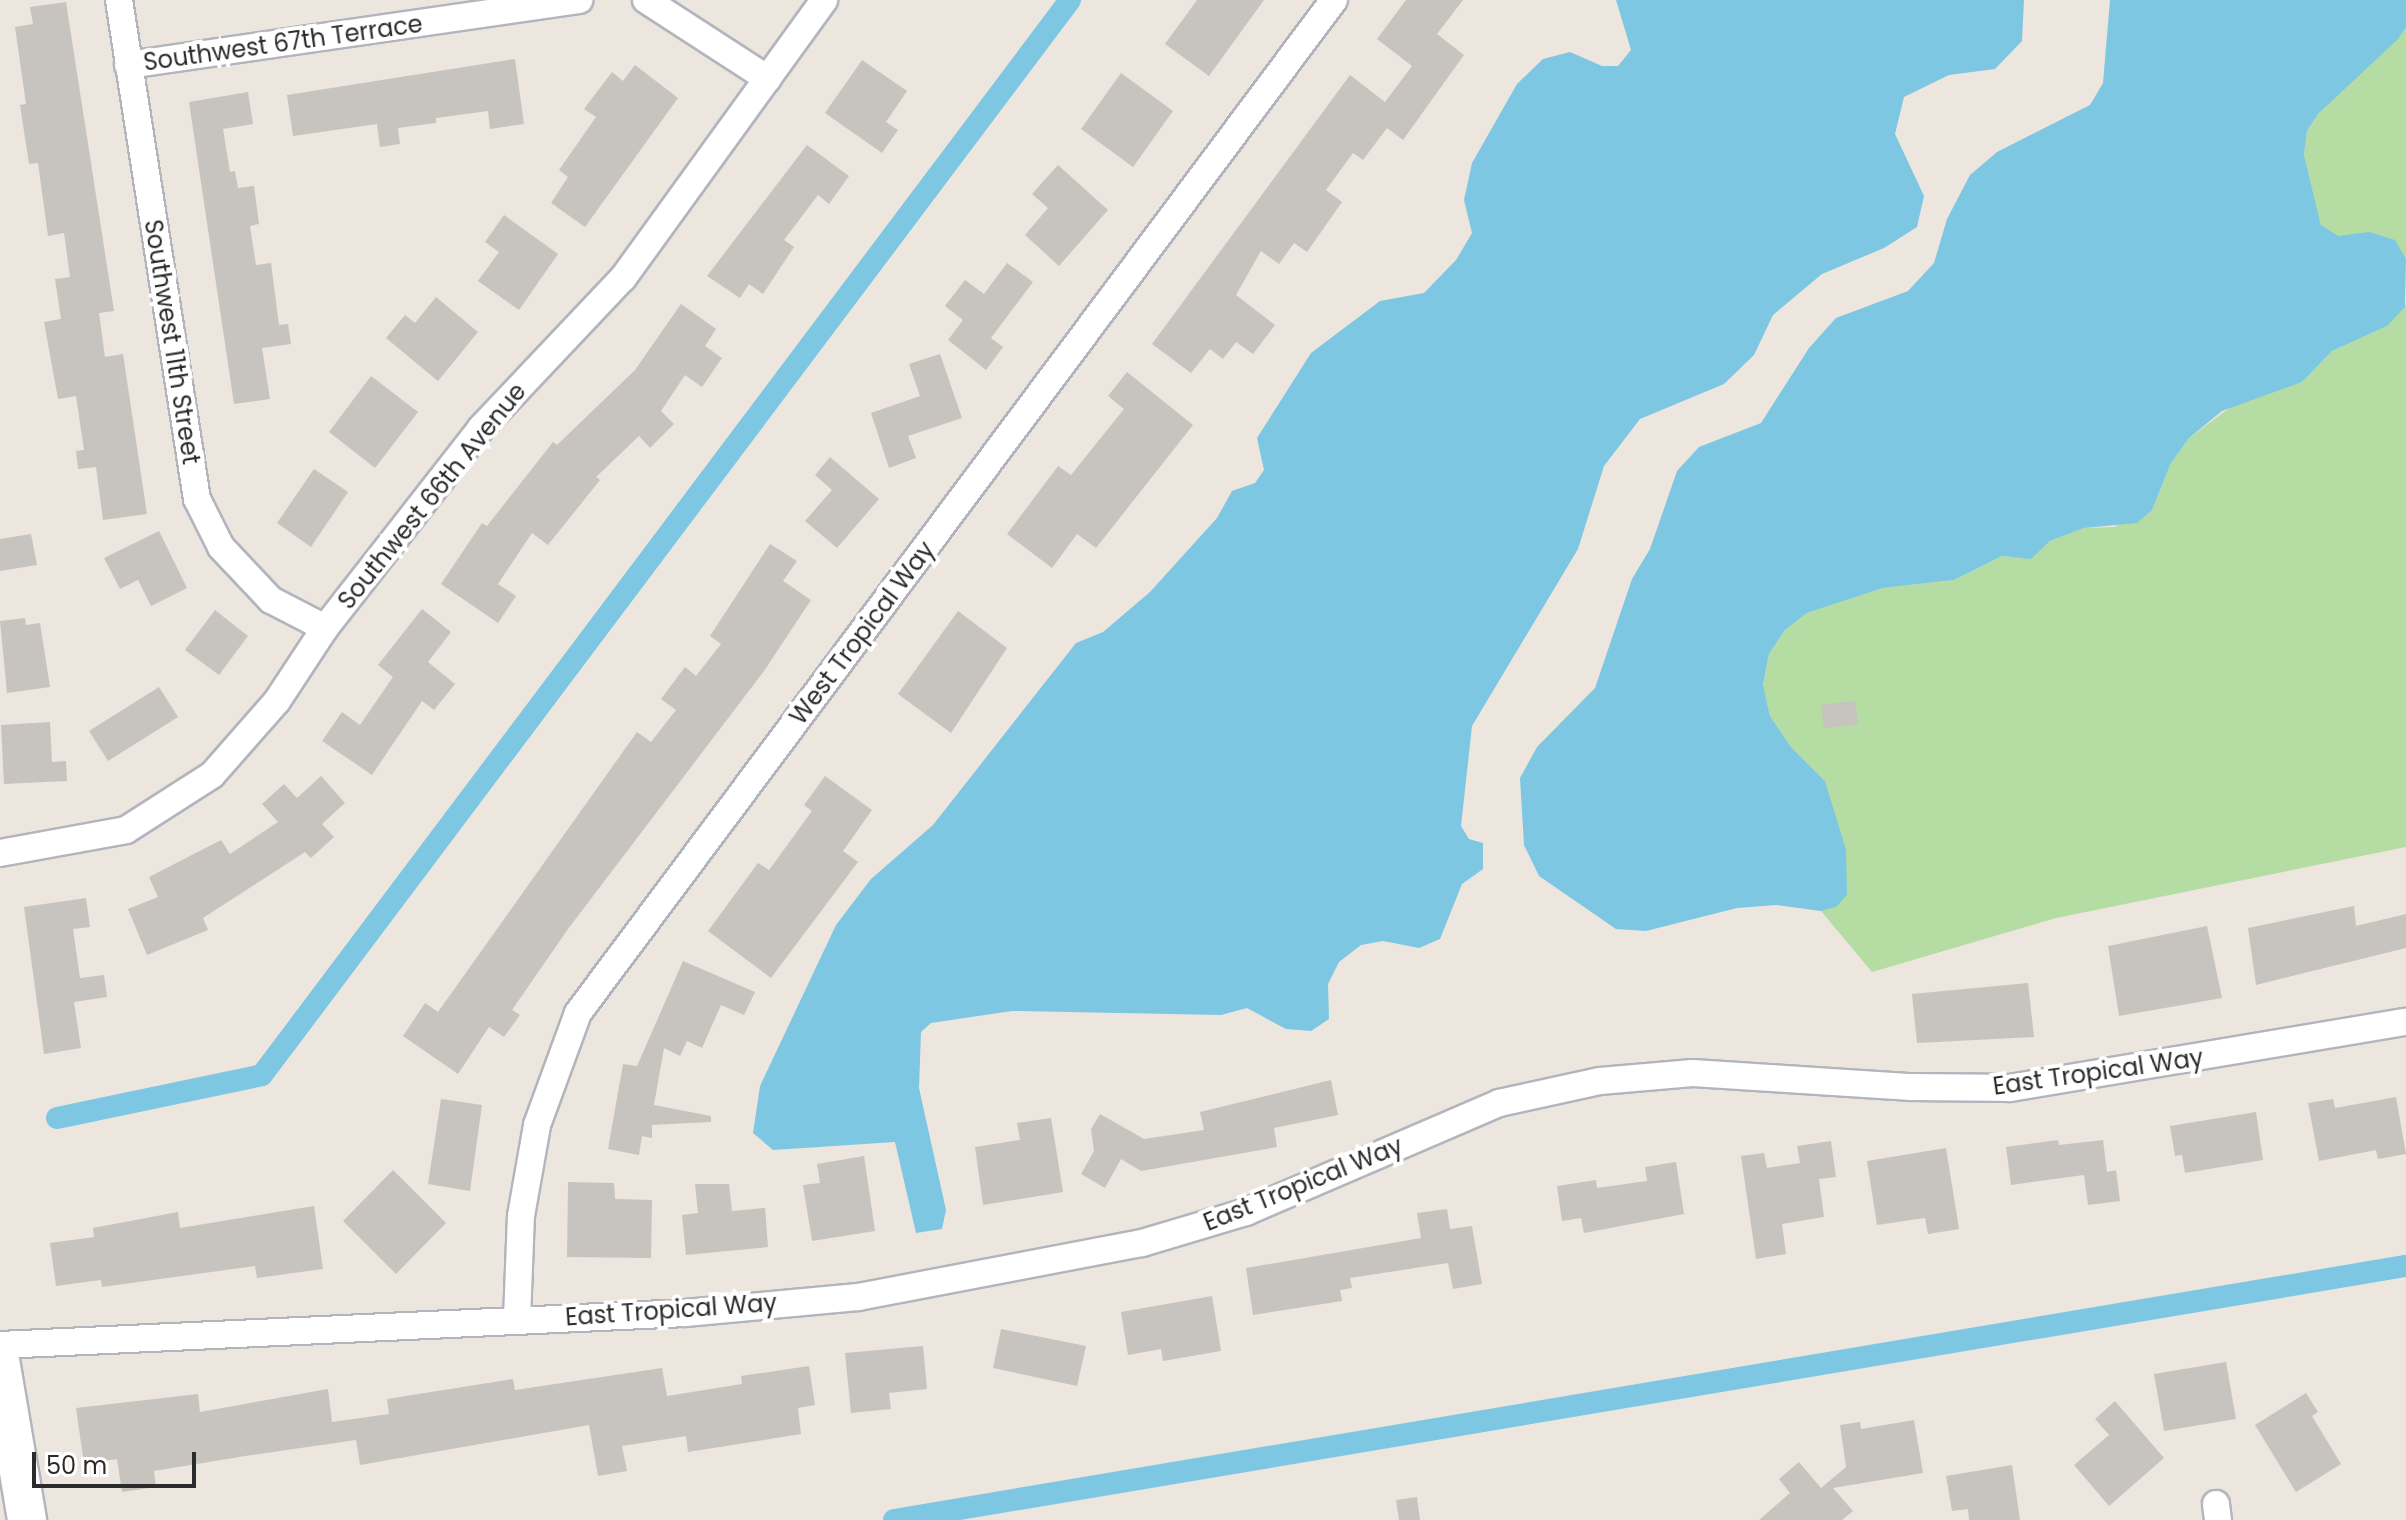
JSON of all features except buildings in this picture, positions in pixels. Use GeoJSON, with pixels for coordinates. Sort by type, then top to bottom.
{"type":"FeatureCollection","features":[{"type":"Feature","properties":{"kind":"main road"},"geometry":{"type":"LineString","coordinates":[[0,1360],[27,1520]]}},
{"type":"Feature","properties":{"kind":"street","name":"Southwest 11th Street"},"geometry":{"type":"LineString","coordinates":[[119,0],[197,499],[221,547],[271,600],[325,628]]}},
{"type":"Feature","properties":{"kind":"street","name":"Southwest 67th Terrace"},"geometry":{"type":"LineString","coordinates":[[128,65],[579,0]]}},
{"type":"Feature","properties":{"kind":"street"},"geometry":{"type":"LineString","coordinates":[[646,0],[768,79]]}},
{"type":"Feature","properties":{"kind":"street","name":"Southwest 66th Avenue"},"geometry":{"type":"LineString","coordinates":[[0,853],[126,830],[212,775],[277,701],[325,628],[481,428],[623,278],[824,0]]}},
{"type":"Feature","properties":{"kind":"street","name":"West Tropical Way"},"geometry":{"type":"LineString","coordinates":[[517,1319],[521,1216],[537,1125],[578,1013],[1334,0]]}},
{"type":"Feature","properties":{"kind":"street","name":"East Tropical Way"},"geometry":{"type":"LineString","coordinates":[[0,1345],[685,1313],[858,1297],[1142,1243],[1246,1212],[1499,1103],[1600,1081],[1693,1073],[1912,1087],[2010,1088],[2406,1022]]}},
{"type":"Feature","properties":{"kind":"green space"},"geometry":{"type":"Polygon","coordinates":[[[2406,27],[2406,259],[2337,236],[2321,225],[2304,155],[2307,131],[2318,114],[2406,27]]]}},
{"type":"Feature","properties":{"kind":"green space"},"geometry":{"type":"Polygon","coordinates":[[[2406,304],[2406,847],[2056,918],[1872,972],[1821,911],[1836,907],[1834,816],[1825,781],[1791,747],[1770,716],[1763,686],[1769,654],[1785,630],[1807,613],[1883,588],[1954,580],[2002,556],[2031,558],[2050,541],[2084,528],[2114,527],[2152,510],[2171,463],[2189,438],[2239,401],[2302,382],[2332,351],[2387,326],[2406,304]]]}},
{"type":"Feature","properties":{"kind":"water"},"geometry":{"type":"Polygon","coordinates":[[[1616,0],[2024,0],[2022,41],[1995,69],[1949,75],[1904,97],[1895,134],[1924,196],[1917,227],[1884,248],[1822,274],[1773,315],[1754,355],[1724,384],[1640,419],[1604,466],[1578,549],[1472,726],[1461,826],[1469,839],[1483,843],[1483,869],[1462,884],[1440,939],[1419,948],[1383,941],[1361,945],[1339,962],[1328,984],[1329,1019],[1311,1031],[1286,1029],[1247,1008],[1221,1015],[1012,1011],[931,1023],[921,1032],[919,1088],[946,1210],[942,1229],[916,1233],[895,1142],[773,1150],[753,1133],[760,1086],[836,925],[871,879],[933,825],[1076,643],[1103,632],[1150,592],[1217,518],[1232,491],[1255,483],[1264,470],[1257,438],[1311,353],[1380,301],[1424,293],[1456,260],[1472,233],[1464,200],[1472,163],[1517,84],[1543,59],[1570,52],[1602,66],[1618,66],[1631,50],[1616,0]]]}},
{"type":"Feature","properties":{"kind":"water"},"geometry":{"type":"Polygon","coordinates":[[[2110,0],[2406,0],[2406,27],[2398,39],[2318,114],[2307,131],[2304,155],[2321,225],[2338,236],[2369,232],[2395,240],[2406,259],[2405,307],[2387,326],[2332,351],[2302,382],[2222,411],[2189,438],[2171,463],[2152,510],[2137,523],[2084,528],[2050,541],[2031,559],[2002,556],[1954,580],[1883,588],[1807,613],[1785,630],[1769,654],[1763,685],[1770,716],[1791,747],[1825,781],[1846,850],[1847,895],[1836,907],[1821,911],[1776,905],[1737,908],[1646,931],[1616,929],[1539,876],[1524,845],[1520,778],[1537,747],[1595,688],[1632,579],[1650,549],[1677,471],[1699,447],[1761,423],[1809,348],[1836,318],[1908,291],[1934,263],[1947,219],[1970,175],[1997,152],[2090,105],[2103,83],[2110,0]]]}},
{"type":"Feature","properties":{"kind":"waterway"},"geometry":{"type":"LineString","coordinates":[[57,1118],[262,1075],[1070,0]]}},
{"type":"Feature","properties":{"kind":"waterway"},"geometry":{"type":"LineString","coordinates":[[894,1520],[2406,1266]]}}]}
